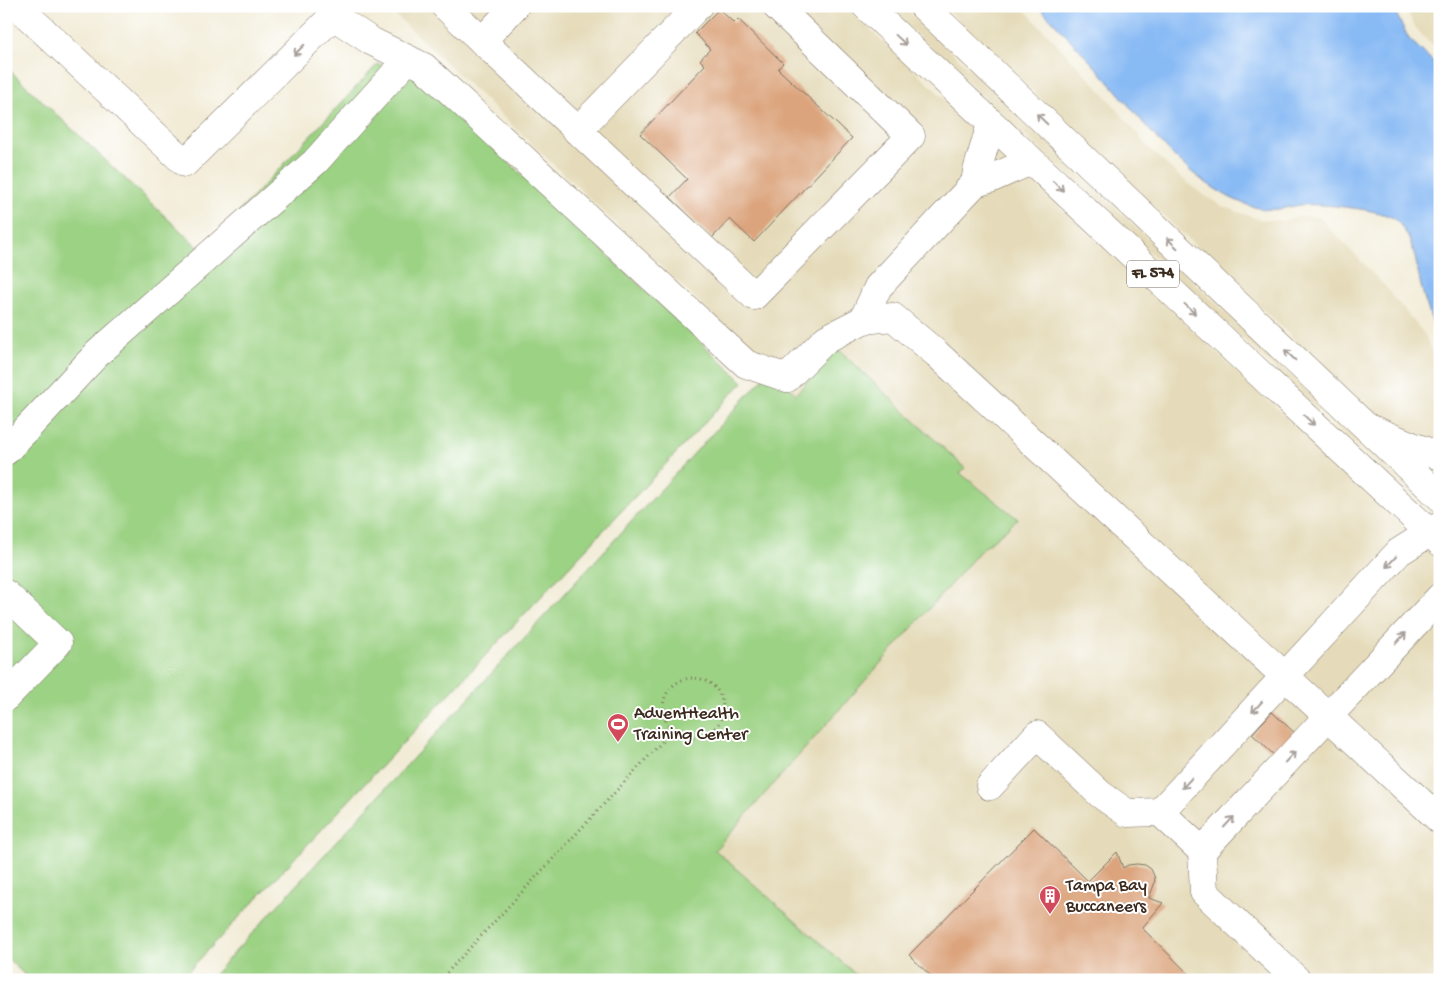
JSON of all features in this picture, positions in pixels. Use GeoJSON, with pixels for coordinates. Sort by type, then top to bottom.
{"type":"FeatureCollection","features":[{"type":"Feature","properties":{"kind":"main road"},"geometry":{"type":"LineString","coordinates":[[17,6],[185,163],[331,11],[371,41],[424,67],[746,364],[787,378],[826,339],[863,320],[893,317],[938,354],[1440,820]]}},
{"type":"Feature","properties":{"kind":"main road"},"geometry":{"type":"LineString","coordinates":[[445,6],[754,296],[911,136],[776,6]]}},
{"type":"Feature","properties":{"kind":"main road"},"geometry":{"type":"LineString","coordinates":[[482,41],[515,6]]}},
{"type":"Feature","properties":{"kind":"main road"},"geometry":{"type":"LineString","coordinates":[[577,131],[698,6]]}},
{"type":"Feature","properties":{"kind":"main road","name":"FL 574"},"geometry":{"type":"LineString","coordinates":[[866,6],[991,124],[1436,534]]}},
{"type":"Feature","properties":{"kind":"main road","name":"FL 574"},"geometry":{"type":"LineString","coordinates":[[923,6],[1440,497]]}},
{"type":"Feature","properties":{"kind":"main road"},"geometry":{"type":"LineString","coordinates":[[6,451],[98,353],[315,162],[408,59]]}},
{"type":"Feature","properties":{"kind":"main road"},"geometry":{"type":"LineString","coordinates":[[975,183],[991,124]]}},
{"type":"Feature","properties":{"kind":"main road"},"geometry":{"type":"LineString","coordinates":[[863,320],[878,287],[975,183],[990,179],[1031,161]]}},
{"type":"Feature","properties":{"kind":"main road"},"geometry":{"type":"LineString","coordinates":[[1366,427],[1440,456]]}},
{"type":"Feature","properties":{"kind":"main road"},"geometry":{"type":"LineString","coordinates":[[1160,812],[1399,552],[1436,534]]}},
{"type":"Feature","properties":{"kind":"main road"},"geometry":{"type":"LineString","coordinates":[[6,594],[58,643],[6,697]]}},
{"type":"Feature","properties":{"kind":"main road"},"geometry":{"type":"LineString","coordinates":[[1202,851],[1440,597]]}},
{"type":"Feature","properties":{"kind":"main road"},"geometry":{"type":"LineString","coordinates":[[990,786],[1037,735],[1100,794],[1127,813],[1160,812],[1202,851],[1204,892],[1297,980]]}},
{"type":"Feature","properties":{"kind":"path"},"geometry":{"type":"LineString","coordinates":[[689,678],[699,678],[716,688],[724,706],[723,716],[719,725],[712,732],[696,738],[686,738],[673,730],[666,721],[664,713],[666,695],[671,688],[689,678]]}},
{"type":"Feature","properties":{"kind":"path"},"geometry":{"type":"LineString","coordinates":[[440,980],[673,730]]}},
{"type":"Feature","properties":{"kind":"shaded area"},"geometry":{"type":"Polygon","coordinates":[[[386,6],[845,6],[1440,561],[1440,980],[862,980],[715,850],[980,551],[1018,518],[960,473],[965,468],[837,349],[796,394],[386,6]]]}},
{"type":"Feature","properties":{"kind":"shaded area"},"geometry":{"type":"Polygon","coordinates":[[[886,6],[903,6],[1440,516],[1440,523],[886,6]]]}},
{"type":"Feature","properties":{"kind":"shaded area"},"geometry":{"type":"Polygon","coordinates":[[[943,6],[1021,6],[1105,95],[1150,149],[1180,177],[1202,194],[1222,206],[1258,219],[1283,221],[1301,216],[1319,217],[1383,284],[1425,335],[1440,369],[1440,478],[943,6]]]}},
{"type":"Feature","properties":{"kind":"shaded area"},"geometry":{"type":"Polygon","coordinates":[[[1404,6],[1440,6],[1440,52],[1418,32],[1404,6]]]}},
{"type":"Feature","properties":{"kind":"green space"},"geometry":{"type":"Polygon","coordinates":[[[378,64],[419,78],[743,382],[180,980],[30,980],[6,957],[6,67],[202,251],[378,64]]]}},
{"type":"Feature","properties":{"kind":"green space","name":"AdventHealth Training Center"},"geometry":{"type":"Polygon","coordinates":[[[837,348],[965,468],[960,473],[1018,519],[980,551],[715,850],[862,980],[209,980],[771,370],[796,394],[837,348]]]}},
{"type":"Feature","properties":{"kind":"water"},"geometry":{"type":"Polygon","coordinates":[[[1038,6],[1392,6],[1409,39],[1440,68],[1440,340],[1425,300],[1411,243],[1396,220],[1379,213],[1335,206],[1300,205],[1277,209],[1256,208],[1222,193],[1184,166],[1172,154],[1038,6]]]}},
{"type":"Feature","properties":{"kind":"building"},"geometry":{"type":"Polygon","coordinates":[[[719,9],[734,23],[738,19],[783,63],[778,69],[852,138],[754,242],[730,219],[712,238],[670,197],[687,179],[640,134],[705,65],[700,60],[710,49],[695,33],[719,9]]]}},
{"type":"Feature","properties":{"kind":"building"},"geometry":{"type":"Polygon","coordinates":[[[1272,712],[1296,734],[1275,756],[1252,734],[1272,712]]]}},
{"type":"Feature","properties":{"kind":"building","name":"Tampa Bay Buccaneers"},"geometry":{"type":"Polygon","coordinates":[[[1034,828],[1088,881],[1117,852],[1123,868],[1128,865],[1137,864],[1145,865],[1151,869],[1155,878],[1149,898],[1163,903],[1142,928],[1195,980],[935,980],[909,955],[1034,828]]]}},
{"type":"Feature","properties":{"kind":"place","name":"AdventHealth Training Center"},"geometry":{"type":"Point","coordinates":[618,743]}},
{"type":"Feature","properties":{"kind":"place","name":"Tampa Bay Buccaneers"},"geometry":{"type":"Point","coordinates":[1050,915]}}]}
